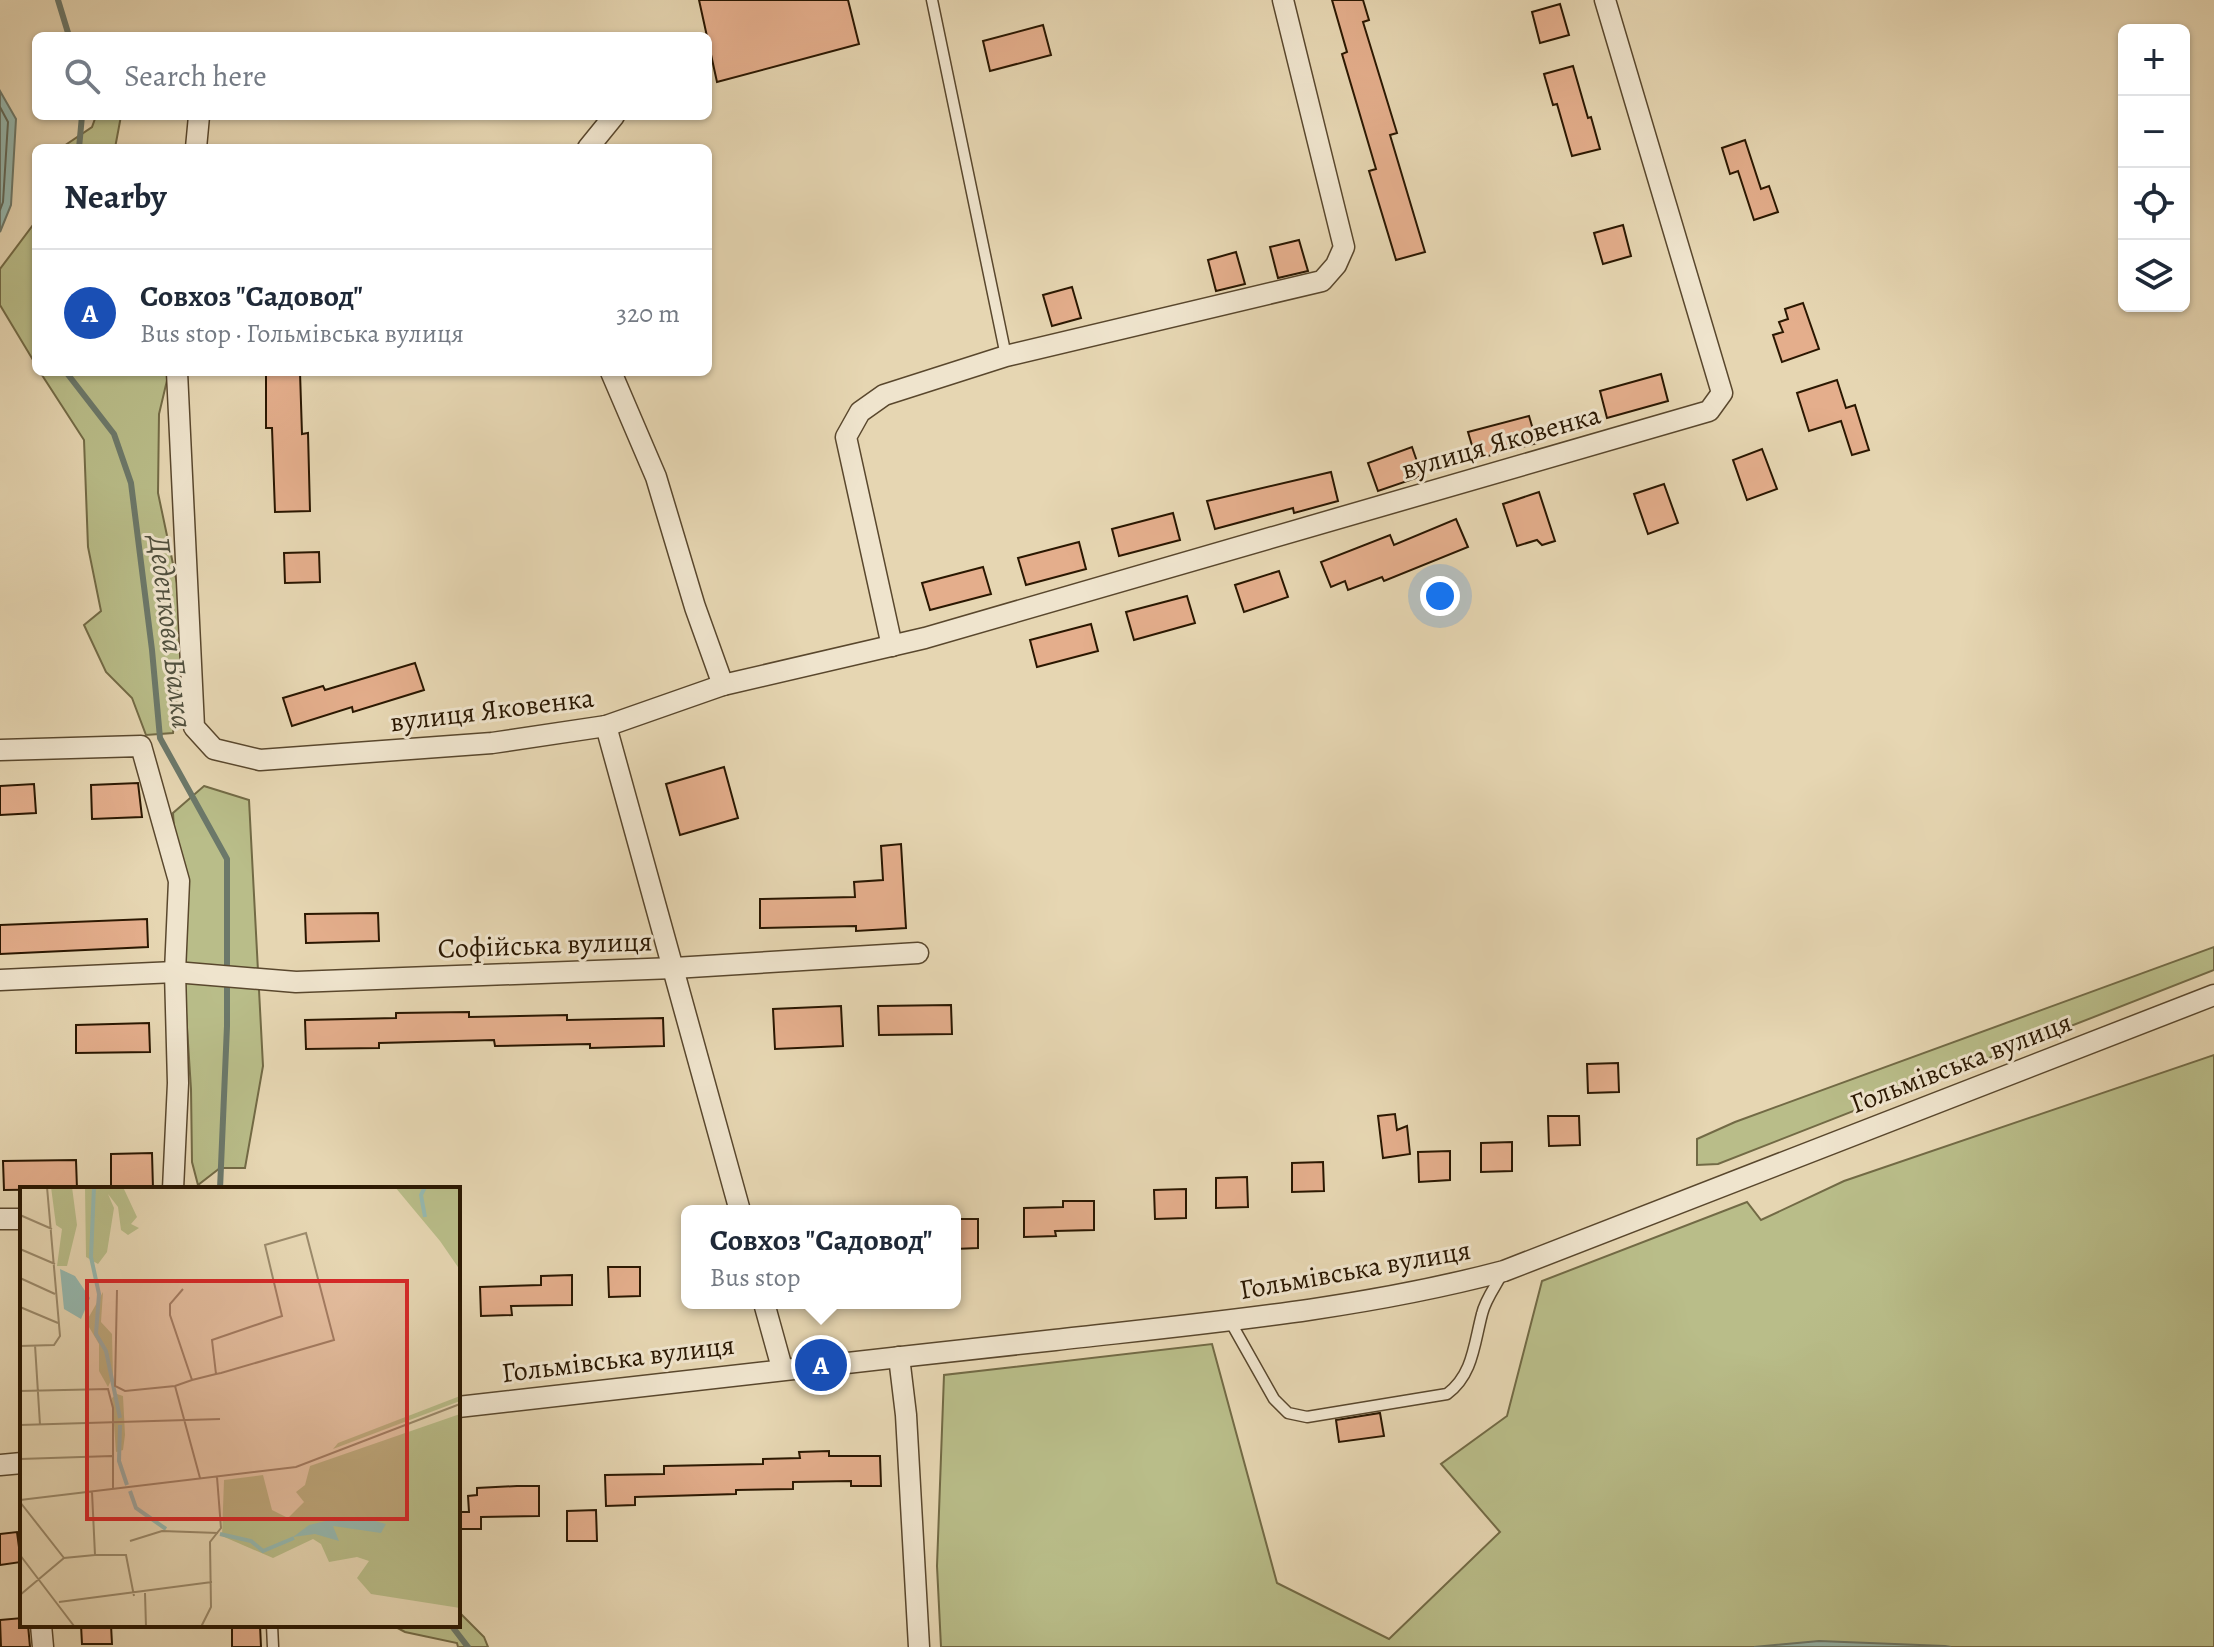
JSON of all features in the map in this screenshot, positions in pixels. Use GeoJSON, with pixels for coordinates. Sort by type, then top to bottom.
{"type":"FeatureCollection","features":[{"type":"Feature","properties":{"kind":"street"},"geometry":{"type":"LineString","coordinates":[[892,646],[846,437],[860,412],[884,395],[1006,356],[1322,281],[1336,265],[1344,247],[1283,0]]}},
{"type":"Feature","properties":{"kind":"street","name":"вулиця Яковенка"},"geometry":{"type":"LineString","coordinates":[[177,376],[194,727],[214,749],[260,760],[492,743],[606,726],[723,685],[892,646],[1709,411],[1722,393],[1605,0]]}},
{"type":"Feature","properties":{"kind":"street"},"geometry":{"type":"LineString","coordinates":[[196,144],[199,120]]}},
{"type":"Feature","properties":{"kind":"street"},"geometry":{"type":"LineString","coordinates":[[591,144],[611,120]]}},
{"type":"Feature","properties":{"kind":"street"},"geometry":{"type":"LineString","coordinates":[[613,376],[656,477],[695,607],[723,685]]}},
{"type":"Feature","properties":{"kind":"street"},"geometry":{"type":"LineString","coordinates":[[606,726],[738,1205]]}},
{"type":"Feature","properties":{"kind":"street"},"geometry":{"type":"LineString","coordinates":[[0,750],[141,746],[179,881],[175,972],[178,1083],[173,1187]]}},
{"type":"Feature","properties":{"kind":"street","name":"Софійська вулиця"},"geometry":{"type":"LineString","coordinates":[[0,980],[175,972],[296,982],[674,968],[918,953]]}},
{"type":"Feature","properties":{"kind":"street","name":"Гольмівська вулиця"},"geometry":{"type":"LineString","coordinates":[[460,1407],[782,1368],[1230,1321],[1444,1287],[1504,1271],[2214,995]]}},
{"type":"Feature","properties":{"kind":"street"},"geometry":{"type":"LineString","coordinates":[[766,1309],[782,1368]]}},
{"type":"Feature","properties":{"kind":"street"},"geometry":{"type":"LineString","coordinates":[[899,1357],[906,1415],[919,1647]]}},
{"type":"Feature","properties":{"kind":"street"},"geometry":{"type":"LineString","coordinates":[[0,1465],[20,1463]]}},
{"type":"Feature","properties":{"kind":"street"},"geometry":{"type":"LineString","coordinates":[[41,1627],[43,1647]]}},
{"type":"Feature","properties":{"kind":"lane"},"geometry":{"type":"LineString","coordinates":[[932,0],[1006,356]]}},
{"type":"Feature","properties":{"kind":"lane"},"geometry":{"type":"LineString","coordinates":[[1230,1321],[1274,1399],[1288,1413],[1307,1417],[1447,1394],[1459,1386],[1464,1377],[1482,1311],[1504,1271]]}},
{"type":"Feature","properties":{"kind":"lane"},"geometry":{"type":"LineString","coordinates":[[272,1627],[273,1647]]}},
{"type":"Feature","properties":{"kind":"green space"},"geometry":{"type":"Polygon","coordinates":[[[95,120],[120,120],[116,144],[67,144],[92,127],[95,120]]]}},
{"type":"Feature","properties":{"kind":"green space"},"geometry":{"type":"Polygon","coordinates":[[[32,226],[32,358],[0,305],[0,269],[32,226]]]}},
{"type":"Feature","properties":{"kind":"green space"},"geometry":{"type":"Polygon","coordinates":[[[43,376],[168,376],[159,414],[158,493],[177,583],[181,658],[173,733],[146,735],[132,698],[106,672],[84,625],[101,611],[88,547],[84,440],[43,376]]]}},
{"type":"Feature","properties":{"kind":"green space"},"geometry":{"type":"Polygon","coordinates":[[[204,786],[249,800],[263,1066],[245,1168],[220,1168],[198,1185],[192,1162],[191,1089],[173,813],[204,786]]]}},
{"type":"Feature","properties":{"kind":"green space"},"geometry":{"type":"Polygon","coordinates":[[[2214,947],[2214,970],[1718,1164],[1697,1165],[1697,1139],[1735,1122],[2214,947]]]}},
{"type":"Feature","properties":{"kind":"green space"},"geometry":{"type":"Polygon","coordinates":[[[2214,1055],[2214,1647],[941,1647],[937,1566],[944,1375],[1212,1344],[1277,1583],[1389,1639],[1500,1532],[1441,1464],[1507,1416],[1542,1281],[1747,1202],[1761,1220],[1844,1181],[2214,1055]]]}},
{"type":"Feature","properties":{"kind":"green space"},"geometry":{"type":"Polygon","coordinates":[[[460,1613],[484,1637],[488,1647],[458,1647],[457,1643],[405,1632],[396,1627],[460,1627],[460,1613]]]}},
{"type":"Feature","properties":{"kind":"water"},"geometry":{"type":"Polygon","coordinates":[[[0,91],[16,119],[11,205],[0,232],[0,91]]]}},
{"type":"Feature","properties":{"kind":"water"},"geometry":{"type":"Polygon","coordinates":[[[1819,1641],[1945,1646],[1951,1647],[1754,1647],[1819,1641]]]}},
{"type":"Feature","properties":{"kind":"building"},"geometry":{"type":"Polygon","coordinates":[[[699,0],[848,0],[859,44],[717,82],[712,59],[712,32],[706,32],[699,0]]]}},
{"type":"Feature","properties":{"kind":"building"},"geometry":{"type":"Polygon","coordinates":[[[1332,0],[1363,0],[1369,20],[1363,22],[1397,133],[1390,135],[1425,252],[1396,260],[1369,171],[1376,169],[1342,54],[1347,52],[1332,0]]]}},
{"type":"Feature","properties":{"kind":"building"},"geometry":{"type":"Polygon","coordinates":[[[1560,4],[1569,35],[1540,43],[1532,12],[1560,4]]]}},
{"type":"Feature","properties":{"kind":"building"},"geometry":{"type":"Polygon","coordinates":[[[1043,25],[1051,55],[990,71],[983,41],[1043,25]]]}},
{"type":"Feature","properties":{"kind":"building"},"geometry":{"type":"Polygon","coordinates":[[[1573,66],[1600,149],[1572,156],[1557,104],[1553,105],[1544,74],[1573,66]]]}},
{"type":"Feature","properties":{"kind":"building"},"geometry":{"type":"Polygon","coordinates":[[[1745,140],[1761,189],[1769,186],[1778,212],[1754,220],[1738,171],[1730,174],[1722,148],[1745,140]]]}},
{"type":"Feature","properties":{"kind":"building"},"geometry":{"type":"Polygon","coordinates":[[[1623,225],[1631,256],[1603,264],[1594,233],[1623,225]]]}},
{"type":"Feature","properties":{"kind":"building"},"geometry":{"type":"Polygon","coordinates":[[[1299,240],[1308,271],[1278,278],[1270,247],[1299,240]]]}},
{"type":"Feature","properties":{"kind":"building"},"geometry":{"type":"Polygon","coordinates":[[[1236,252],[1245,284],[1216,291],[1208,260],[1236,252]]]}},
{"type":"Feature","properties":{"kind":"building"},"geometry":{"type":"Polygon","coordinates":[[[1072,287],[1081,318],[1052,326],[1043,295],[1072,287]]]}},
{"type":"Feature","properties":{"kind":"building"},"geometry":{"type":"Polygon","coordinates":[[[1803,303],[1819,349],[1782,362],[1773,335],[1783,332],[1779,322],[1788,319],[1785,309],[1803,303]]]}},
{"type":"Feature","properties":{"kind":"building"},"geometry":{"type":"Polygon","coordinates":[[[1661,374],[1668,401],[1607,418],[1600,391],[1661,374]]]}},
{"type":"Feature","properties":{"kind":"building"},"geometry":{"type":"Polygon","coordinates":[[[266,376],[300,376],[302,434],[308,433],[310,511],[275,512],[272,428],[266,428],[266,376]]]}},
{"type":"Feature","properties":{"kind":"building"},"geometry":{"type":"Polygon","coordinates":[[[1837,380],[1846,408],[1855,405],[1869,450],[1852,455],[1841,421],[1809,431],[1797,393],[1837,380]]]}},
{"type":"Feature","properties":{"kind":"building"},"geometry":{"type":"Polygon","coordinates":[[[1529,416],[1537,443],[1476,459],[1468,432],[1529,416]]]}},
{"type":"Feature","properties":{"kind":"building"},"geometry":{"type":"Polygon","coordinates":[[[1412,447],[1422,476],[1378,491],[1368,463],[1412,447]]]}},
{"type":"Feature","properties":{"kind":"building"},"geometry":{"type":"Polygon","coordinates":[[[1762,449],[1777,489],[1747,500],[1733,460],[1762,449]]]}},
{"type":"Feature","properties":{"kind":"building"},"geometry":{"type":"Polygon","coordinates":[[[1331,472],[1338,501],[1294,513],[1293,508],[1215,529],[1207,501],[1331,472]]]}},
{"type":"Feature","properties":{"kind":"building"},"geometry":{"type":"Polygon","coordinates":[[[1664,484],[1678,523],[1648,534],[1634,494],[1664,484]]]}},
{"type":"Feature","properties":{"kind":"building"},"geometry":{"type":"Polygon","coordinates":[[[1539,492],[1555,541],[1542,545],[1537,540],[1517,546],[1503,504],[1539,492]]]}},
{"type":"Feature","properties":{"kind":"building"},"geometry":{"type":"Polygon","coordinates":[[[1173,513],[1180,540],[1119,556],[1112,529],[1173,513]]]}},
{"type":"Feature","properties":{"kind":"building"},"geometry":{"type":"Polygon","coordinates":[[[1456,519],[1468,547],[1384,581],[1382,577],[1348,590],[1345,581],[1331,587],[1321,562],[1390,535],[1394,545],[1456,519]]]}},
{"type":"Feature","properties":{"kind":"building"},"geometry":{"type":"Polygon","coordinates":[[[1079,542],[1086,569],[1026,585],[1018,558],[1079,542]]]}},
{"type":"Feature","properties":{"kind":"building"},"geometry":{"type":"Polygon","coordinates":[[[319,552],[320,582],[285,583],[284,553],[319,552]]]}},
{"type":"Feature","properties":{"kind":"building"},"geometry":{"type":"Polygon","coordinates":[[[983,567],[991,594],[930,610],[922,583],[983,567]]]}},
{"type":"Feature","properties":{"kind":"building"},"geometry":{"type":"Polygon","coordinates":[[[1279,571],[1288,597],[1244,612],[1235,585],[1279,571]]]}},
{"type":"Feature","properties":{"kind":"building"},"geometry":{"type":"Polygon","coordinates":[[[1187,596],[1195,623],[1134,640],[1126,612],[1187,596]]]}},
{"type":"Feature","properties":{"kind":"building"},"geometry":{"type":"Polygon","coordinates":[[[1091,624],[1098,651],[1037,667],[1030,640],[1091,624]]]}},
{"type":"Feature","properties":{"kind":"building"},"geometry":{"type":"Polygon","coordinates":[[[415,663],[424,690],[353,712],[352,707],[292,726],[283,698],[323,686],[325,690],[415,663]]]}},
{"type":"Feature","properties":{"kind":"building"},"geometry":{"type":"Polygon","coordinates":[[[724,767],[738,818],[680,835],[666,784],[724,767]]]}},
{"type":"Feature","properties":{"kind":"building"},"geometry":{"type":"Polygon","coordinates":[[[138,783],[142,817],[92,819],[91,785],[138,783]]]}},
{"type":"Feature","properties":{"kind":"building"},"geometry":{"type":"Polygon","coordinates":[[[34,784],[36,813],[0,815],[0,786],[34,784]]]}},
{"type":"Feature","properties":{"kind":"building"},"geometry":{"type":"Polygon","coordinates":[[[901,844],[906,928],[856,931],[856,926],[760,928],[760,899],[855,897],[854,882],[883,880],[881,846],[901,844]]]}},
{"type":"Feature","properties":{"kind":"building"},"geometry":{"type":"Polygon","coordinates":[[[378,913],[379,941],[306,943],[305,914],[378,913]]]}},
{"type":"Feature","properties":{"kind":"building"},"geometry":{"type":"Polygon","coordinates":[[[147,919],[148,947],[0,954],[0,925],[147,919]]]}},
{"type":"Feature","properties":{"kind":"building"},"geometry":{"type":"Polygon","coordinates":[[[951,1005],[952,1034],[879,1035],[878,1006],[951,1005]]]}},
{"type":"Feature","properties":{"kind":"building"},"geometry":{"type":"Polygon","coordinates":[[[841,1006],[843,1046],[775,1049],[773,1009],[841,1006]]]}},
{"type":"Feature","properties":{"kind":"building"},"geometry":{"type":"Polygon","coordinates":[[[469,1012],[469,1017],[567,1015],[567,1020],[663,1018],[664,1046],[495,1046],[494,1040],[379,1043],[379,1048],[306,1049],[305,1020],[396,1018],[396,1013],[469,1012]]]}},
{"type":"Feature","properties":{"kind":"building"},"geometry":{"type":"Polygon","coordinates":[[[149,1023],[150,1052],[76,1053],[76,1025],[149,1023]]]}},
{"type":"Feature","properties":{"kind":"building"},"geometry":{"type":"Polygon","coordinates":[[[1618,1063],[1619,1092],[1588,1093],[1587,1064],[1618,1063]]]}},
{"type":"Feature","properties":{"kind":"building"},"geometry":{"type":"Polygon","coordinates":[[[1395,1114],[1397,1130],[1407,1126],[1410,1154],[1383,1158],[1378,1116],[1395,1114]]]}},
{"type":"Feature","properties":{"kind":"building"},"geometry":{"type":"Polygon","coordinates":[[[1548,1116],[1579,1116],[1580,1145],[1549,1146],[1548,1116]]]}},
{"type":"Feature","properties":{"kind":"building"},"geometry":{"type":"Polygon","coordinates":[[[1512,1142],[1512,1171],[1481,1172],[1481,1143],[1512,1142]]]}},
{"type":"Feature","properties":{"kind":"building"},"geometry":{"type":"Polygon","coordinates":[[[1450,1151],[1450,1180],[1419,1182],[1418,1152],[1450,1151]]]}},
{"type":"Feature","properties":{"kind":"building"},"geometry":{"type":"Polygon","coordinates":[[[152,1153],[153,1187],[111,1187],[111,1154],[152,1153]]]}},
{"type":"Feature","properties":{"kind":"building"},"geometry":{"type":"Polygon","coordinates":[[[76,1160],[77,1187],[4,1190],[3,1161],[76,1160]]]}},
{"type":"Feature","properties":{"kind":"building"},"geometry":{"type":"Polygon","coordinates":[[[1323,1162],[1324,1191],[1292,1192],[1292,1163],[1323,1162]]]}},
{"type":"Feature","properties":{"kind":"building"},"geometry":{"type":"Polygon","coordinates":[[[1247,1177],[1248,1207],[1216,1208],[1216,1178],[1247,1177]]]}},
{"type":"Feature","properties":{"kind":"building"},"geometry":{"type":"Polygon","coordinates":[[[1186,1189],[1186,1218],[1155,1219],[1154,1190],[1186,1189]]]}},
{"type":"Feature","properties":{"kind":"building"},"geometry":{"type":"Polygon","coordinates":[[[1063,1201],[1094,1201],[1094,1230],[1055,1231],[1056,1236],[1024,1237],[1024,1208],[1063,1207],[1063,1201]]]}},
{"type":"Feature","properties":{"kind":"building"},"geometry":{"type":"Polygon","coordinates":[[[961,1219],[978,1219],[978,1248],[961,1249],[961,1219]]]}},
{"type":"Feature","properties":{"kind":"building"},"geometry":{"type":"Polygon","coordinates":[[[608,1267],[640,1267],[640,1296],[609,1297],[608,1267]]]}},
{"type":"Feature","properties":{"kind":"building"},"geometry":{"type":"Polygon","coordinates":[[[572,1275],[572,1305],[511,1306],[512,1315],[481,1316],[480,1287],[541,1285],[541,1276],[572,1275]]]}},
{"type":"Feature","properties":{"kind":"building"},"geometry":{"type":"Polygon","coordinates":[[[1380,1413],[1384,1436],[1339,1442],[1336,1420],[1380,1413]]]}},
{"type":"Feature","properties":{"kind":"building"},"geometry":{"type":"Polygon","coordinates":[[[829,1451],[829,1456],[880,1456],[881,1486],[851,1486],[851,1481],[793,1482],[793,1489],[635,1497],[635,1505],[606,1506],[605,1475],[664,1474],[664,1466],[763,1464],[763,1459],[800,1458],[799,1452],[829,1451]]]}},
{"type":"Feature","properties":{"kind":"building"},"geometry":{"type":"Polygon","coordinates":[[[539,1486],[539,1516],[481,1517],[481,1529],[460,1529],[460,1512],[469,1512],[468,1496],[477,1495],[477,1488],[539,1486]]]}},
{"type":"Feature","properties":{"kind":"building"},"geometry":{"type":"Polygon","coordinates":[[[596,1510],[597,1541],[567,1541],[567,1511],[596,1510]]]}},
{"type":"Feature","properties":{"kind":"building"},"geometry":{"type":"Polygon","coordinates":[[[17,1532],[20,1562],[0,1565],[0,1534],[17,1532]]]}},
{"type":"Feature","properties":{"kind":"building"},"geometry":{"type":"Polygon","coordinates":[[[20,1618],[20,1627],[28,1627],[30,1647],[1,1647],[0,1620],[20,1618]]]}},
{"type":"Feature","properties":{"kind":"building"},"geometry":{"type":"Polygon","coordinates":[[[81,1627],[111,1627],[112,1644],[82,1644],[81,1627]]]}},
{"type":"Feature","properties":{"kind":"building"},"geometry":{"type":"Polygon","coordinates":[[[232,1627],[260,1627],[261,1647],[232,1647],[232,1627]]]}},
{"type":"Feature","properties":{"kind":"waterway","name":"Деденкова Балка"},"geometry":{"type":"LineString","coordinates":[[58,0],[68,32]]}},
{"type":"Feature","properties":{"kind":"waterway","name":"Деденкова Балка"},"geometry":{"type":"LineString","coordinates":[[79,144],[82,120]]}},
{"type":"Feature","properties":{"kind":"waterway","name":"Деденкова Балка"},"geometry":{"type":"LineString","coordinates":[[69,376],[114,434],[131,483],[160,738],[227,859],[227,1026],[220,1187]]}},
{"type":"Feature","properties":{"kind":"waterway","name":"Деденкова Балка"},"geometry":{"type":"LineString","coordinates":[[453,1627],[468,1647]]}},
{"type":"Feature","properties":{"kind":"place","name":"Совхоз \"Садовод\""},"geometry":{"type":"Point","coordinates":[821,1365]}}]}
